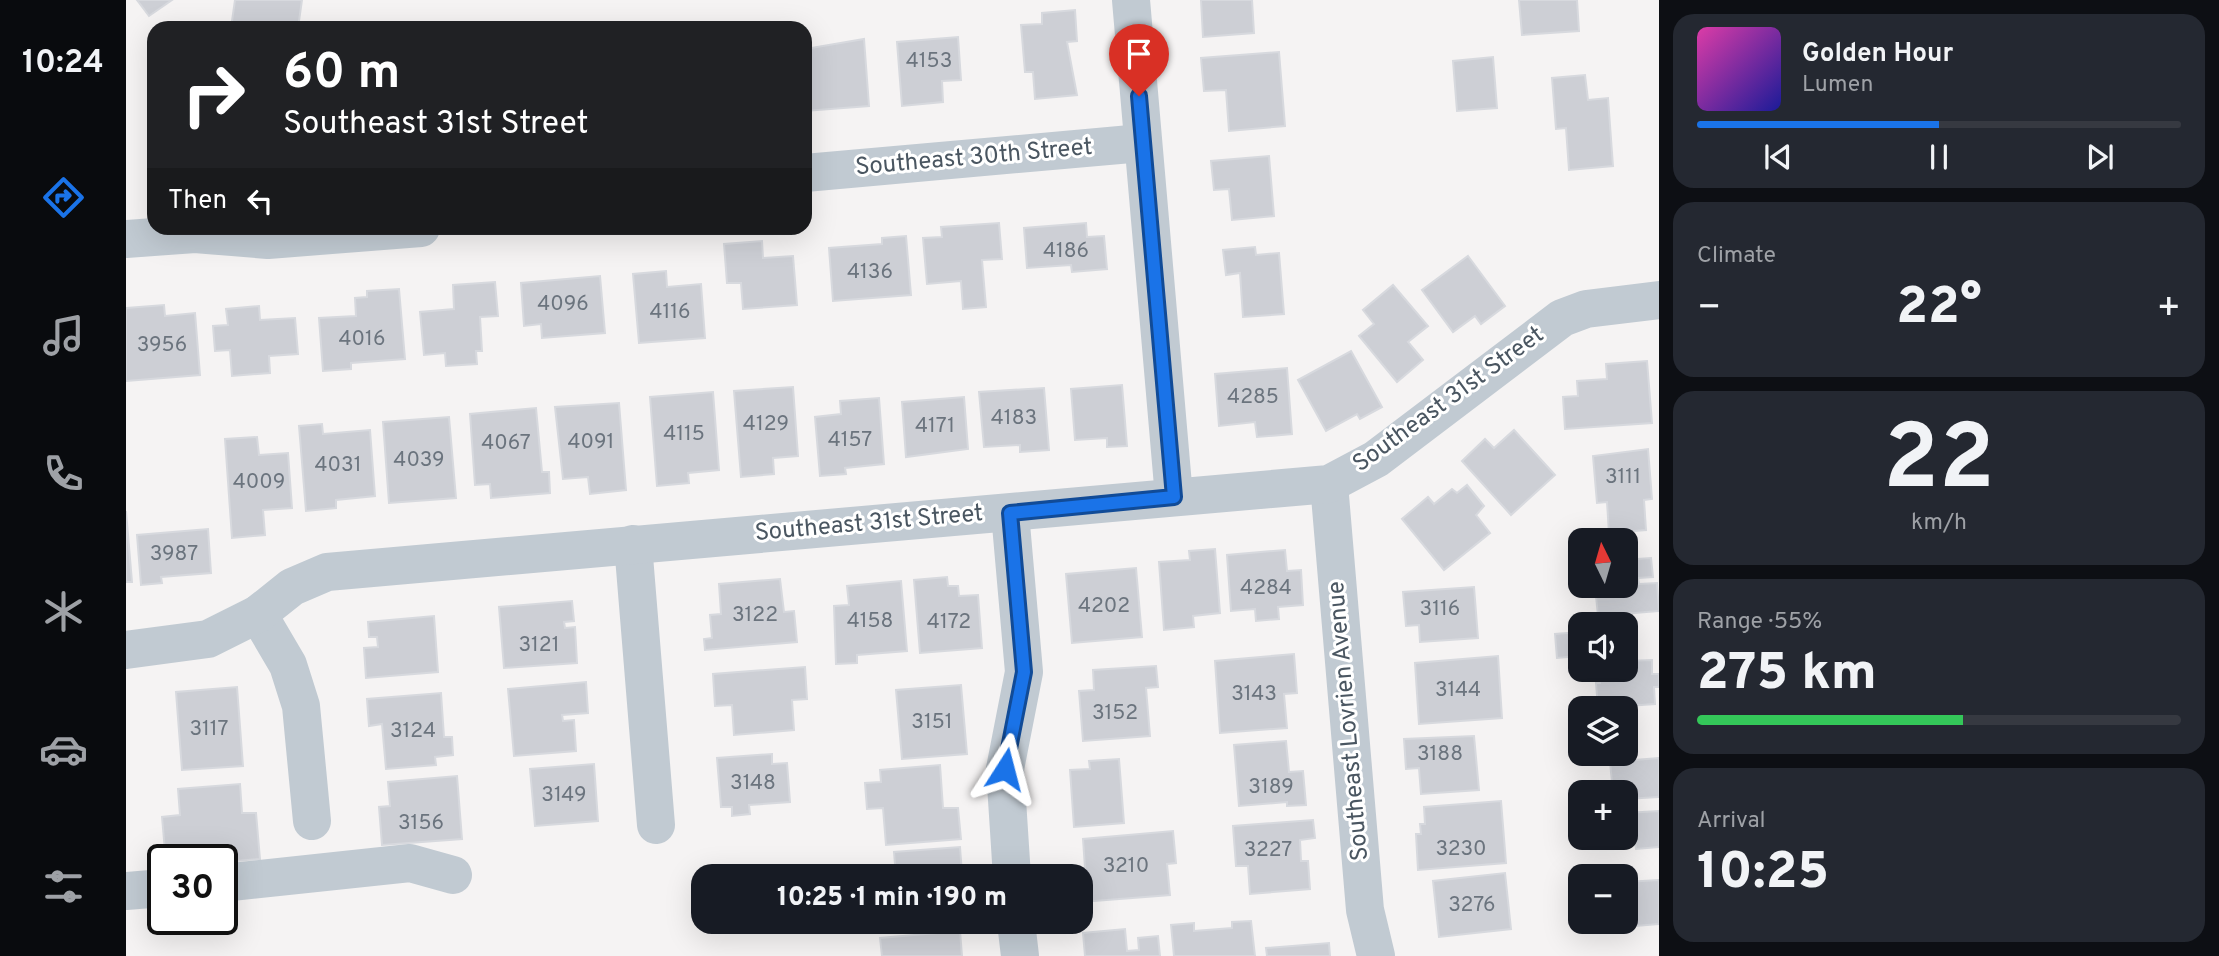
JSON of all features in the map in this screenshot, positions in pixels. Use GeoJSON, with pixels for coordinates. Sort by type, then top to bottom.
{"type":"FeatureCollection","features":[{"type":"Feature","properties":{"kind":"street"},"geometry":{"type":"LineString","coordinates":[[1131,0],[1174,497]]}},
{"type":"Feature","properties":{"kind":"street","name":"Southeast 30th Street"},"geometry":{"type":"LineString","coordinates":[[812,172],[1142,143]]}},
{"type":"Feature","properties":{"kind":"street"},"geometry":{"type":"LineString","coordinates":[[126,239],[181,235]]}},
{"type":"Feature","properties":{"kind":"street"},"geometry":{"type":"LineString","coordinates":[[207,235],[268,240],[332,235]]}},
{"type":"Feature","properties":{"kind":"street","name":"Southeast 31st Street"},"geometry":{"type":"LineString","coordinates":[[126,650],[208,639],[258,614],[292,587],[327,572],[1329,484],[1376,459],[1562,318],[1586,309],[1659,300]]}},
{"type":"Feature","properties":{"kind":"street","name":"Southeast Lovrien Avenue"},"geometry":{"type":"LineString","coordinates":[[1329,484],[1365,910],[1376,956]]}},
{"type":"Feature","properties":{"kind":"street"},"geometry":{"type":"LineString","coordinates":[[1010,513],[1024,672],[1005,769],[1011,864]]}},
{"type":"Feature","properties":{"kind":"street"},"geometry":{"type":"LineString","coordinates":[[633,544],[656,825]]}},
{"type":"Feature","properties":{"kind":"street"},"geometry":{"type":"LineString","coordinates":[[258,614],[288,665],[301,706],[312,821]]}},
{"type":"Feature","properties":{"kind":"street"},"geometry":{"type":"LineString","coordinates":[[238,881],[410,863],[453,875]]}},
{"type":"Feature","properties":{"kind":"street"},"geometry":{"type":"LineString","coordinates":[[126,891],[147,889]]}},
{"type":"Feature","properties":{"kind":"street"},"geometry":{"type":"LineString","coordinates":[[1017,934],[1020,956]]}},
{"type":"Feature","properties":{"kind":"building"},"geometry":{"type":"Polygon","coordinates":[[[137,0],[172,0],[149,16],[137,0]]]}},
{"type":"Feature","properties":{"kind":"building"},"geometry":{"type":"Polygon","coordinates":[[[235,0],[302,0],[299,21],[232,21],[235,0]]]}},
{"type":"Feature","properties":{"kind":"building"},"geometry":{"type":"Polygon","coordinates":[[[1201,0],[1252,0],[1254,33],[1203,37],[1201,0]]]}},
{"type":"Feature","properties":{"kind":"building"},"geometry":{"type":"Polygon","coordinates":[[[1519,0],[1577,0],[1579,31],[1522,35],[1519,0]]]}},
{"type":"Feature","properties":{"kind":"building"},"geometry":{"type":"Polygon","coordinates":[[[1075,10],[1077,41],[1067,42],[1077,95],[1035,99],[1033,72],[1025,72],[1021,25],[1042,24],[1042,13],[1075,10]]]}},
{"type":"Feature","properties":{"kind":"building"},"geometry":{"type":"Polygon","coordinates":[[[958,37],[961,80],[942,81],[943,102],[902,106],[897,42],[958,37]]]}},
{"type":"Feature","properties":{"kind":"building"},"geometry":{"type":"Polygon","coordinates":[[[864,39],[869,106],[812,110],[812,48],[864,39]]]}},
{"type":"Feature","properties":{"kind":"building"},"geometry":{"type":"Polygon","coordinates":[[[1279,52],[1285,126],[1229,131],[1226,90],[1204,91],[1201,58],[1279,52]]]}},
{"type":"Feature","properties":{"kind":"building"},"geometry":{"type":"Polygon","coordinates":[[[1493,57],[1497,108],[1457,111],[1453,61],[1493,57]]]}},
{"type":"Feature","properties":{"kind":"building"},"geometry":{"type":"Polygon","coordinates":[[[1585,75],[1588,100],[1608,98],[1613,166],[1569,170],[1566,128],[1556,129],[1552,78],[1585,75]]]}},
{"type":"Feature","properties":{"kind":"building"},"geometry":{"type":"Polygon","coordinates":[[[1269,156],[1274,216],[1232,220],[1229,189],[1214,190],[1211,161],[1269,156]]]}},
{"type":"Feature","properties":{"kind":"building"},"geometry":{"type":"Polygon","coordinates":[[[999,223],[1002,259],[982,260],[986,307],[963,309],[961,281],[927,284],[923,238],[942,237],[941,227],[999,223]]]}},
{"type":"Feature","properties":{"kind":"building"},"geometry":{"type":"Polygon","coordinates":[[[1086,223],[1087,237],[1104,236],[1107,269],[1072,272],[1071,265],[1027,268],[1024,228],[1086,223]]]}},
{"type":"Feature","properties":{"kind":"building"},"geometry":{"type":"Polygon","coordinates":[[[906,236],[911,295],[833,301],[829,248],[882,244],[882,238],[906,236]]]}},
{"type":"Feature","properties":{"kind":"building"},"geometry":{"type":"Polygon","coordinates":[[[762,241],[763,258],[793,256],[797,305],[743,309],[741,283],[727,283],[724,244],[762,241]]]}},
{"type":"Feature","properties":{"kind":"building"},"geometry":{"type":"Polygon","coordinates":[[[1255,247],[1256,255],[1279,253],[1284,314],[1243,317],[1240,273],[1226,275],[1223,250],[1255,247]]]}},
{"type":"Feature","properties":{"kind":"building"},"geometry":{"type":"Polygon","coordinates":[[[1468,256],[1505,306],[1481,324],[1475,316],[1453,332],[1422,290],[1468,256]]]}},
{"type":"Feature","properties":{"kind":"building"},"geometry":{"type":"Polygon","coordinates":[[[666,271],[667,287],[701,284],[705,338],[639,343],[633,274],[666,271]]]}},
{"type":"Feature","properties":{"kind":"building"},"geometry":{"type":"Polygon","coordinates":[[[600,276],[605,333],[542,338],[541,324],[524,326],[521,283],[600,276]]]}},
{"type":"Feature","properties":{"kind":"building"},"geometry":{"type":"Polygon","coordinates":[[[495,282],[498,316],[480,317],[482,351],[476,351],[477,364],[446,366],[445,353],[424,355],[420,312],[454,309],[453,285],[495,282]]]}},
{"type":"Feature","properties":{"kind":"building"},"geometry":{"type":"Polygon","coordinates":[[[1393,285],[1428,326],[1408,342],[1423,360],[1397,382],[1359,336],[1374,324],[1363,310],[1393,285]]]}},
{"type":"Feature","properties":{"kind":"building"},"geometry":{"type":"Polygon","coordinates":[[[399,289],[405,359],[351,363],[351,369],[323,371],[319,318],[356,316],[355,298],[367,297],[367,291],[399,289]]]}},
{"type":"Feature","properties":{"kind":"building"},"geometry":{"type":"Polygon","coordinates":[[[164,305],[165,316],[195,313],[200,375],[126,381],[126,308],[164,305]]]}},
{"type":"Feature","properties":{"kind":"building"},"geometry":{"type":"Polygon","coordinates":[[[259,306],[260,320],[295,318],[298,354],[269,356],[270,373],[232,376],[230,350],[215,351],[213,326],[228,325],[226,309],[259,306]]]}},
{"type":"Feature","properties":{"kind":"building"},"geometry":{"type":"Polygon","coordinates":[[[1351,351],[1382,407],[1360,419],[1357,414],[1326,431],[1298,380],[1351,351]]]}},
{"type":"Feature","properties":{"kind":"building"},"geometry":{"type":"Polygon","coordinates":[[[1647,361],[1652,423],[1565,429],[1563,397],[1578,396],[1577,381],[1607,379],[1606,364],[1647,361]]]}},
{"type":"Feature","properties":{"kind":"building"},"geometry":{"type":"Polygon","coordinates":[[[1287,368],[1292,434],[1257,437],[1255,422],[1219,426],[1215,374],[1287,368]]]}},
{"type":"Feature","properties":{"kind":"building"},"geometry":{"type":"Polygon","coordinates":[[[1122,385],[1127,446],[1107,447],[1107,438],[1075,440],[1071,389],[1122,385]]]}},
{"type":"Feature","properties":{"kind":"building"},"geometry":{"type":"Polygon","coordinates":[[[793,387],[798,456],[773,458],[774,474],[741,477],[734,391],[793,387]]]}},
{"type":"Feature","properties":{"kind":"building"},"geometry":{"type":"Polygon","coordinates":[[[1044,388],[1049,450],[1020,452],[1020,445],[984,447],[979,392],[1044,388]]]}},
{"type":"Feature","properties":{"kind":"building"},"geometry":{"type":"Polygon","coordinates":[[[713,392],[719,470],[688,473],[689,483],[657,486],[650,397],[713,392]]]}},
{"type":"Feature","properties":{"kind":"building"},"geometry":{"type":"Polygon","coordinates":[[[964,397],[968,449],[906,457],[902,402],[964,397]]]}},
{"type":"Feature","properties":{"kind":"building"},"geometry":{"type":"Polygon","coordinates":[[[879,398],[884,464],[845,468],[846,474],[820,476],[815,417],[841,414],[840,401],[879,398]]]}},
{"type":"Feature","properties":{"kind":"building"},"geometry":{"type":"Polygon","coordinates":[[[619,403],[626,490],[590,494],[588,477],[563,479],[555,407],[619,403]]]}},
{"type":"Feature","properties":{"kind":"building"},"geometry":{"type":"Polygon","coordinates":[[[536,408],[542,472],[549,472],[550,493],[491,498],[490,484],[475,485],[470,414],[536,408]]]}},
{"type":"Feature","properties":{"kind":"building"},"geometry":{"type":"Polygon","coordinates":[[[449,417],[456,498],[389,503],[383,422],[449,417]]]}},
{"type":"Feature","properties":{"kind":"building"},"geometry":{"type":"Polygon","coordinates":[[[322,424],[323,434],[370,430],[375,496],[336,500],[336,508],[306,511],[299,426],[322,424]]]}},
{"type":"Feature","properties":{"kind":"building"},"geometry":{"type":"Polygon","coordinates":[[[1514,430],[1555,475],[1511,515],[1462,461],[1485,439],[1494,448],[1514,430]]]}},
{"type":"Feature","properties":{"kind":"building"},"geometry":{"type":"Polygon","coordinates":[[[257,437],[259,455],[288,453],[292,508],[263,510],[265,535],[232,538],[225,439],[257,437]]]}},
{"type":"Feature","properties":{"kind":"building"},"geometry":{"type":"Polygon","coordinates":[[[1648,449],[1652,499],[1644,500],[1646,530],[1609,528],[1607,502],[1597,503],[1593,456],[1648,449]]]}},
{"type":"Feature","properties":{"kind":"building"},"geometry":{"type":"Polygon","coordinates":[[[1467,485],[1484,506],[1476,515],[1490,533],[1444,570],[1402,519],[1428,497],[1434,504],[1452,489],[1457,493],[1467,485]]]}},
{"type":"Feature","properties":{"kind":"building"},"geometry":{"type":"Polygon","coordinates":[[[126,511],[132,582],[126,582],[126,511]]]}},
{"type":"Feature","properties":{"kind":"building"},"geometry":{"type":"Polygon","coordinates":[[[208,529],[211,573],[161,577],[162,583],[141,585],[137,535],[208,529]]]}},
{"type":"Feature","properties":{"kind":"building"},"geometry":{"type":"Polygon","coordinates":[[[1215,549],[1220,613],[1193,616],[1194,627],[1164,630],[1159,562],[1190,560],[1189,551],[1215,549]]]}},
{"type":"Feature","properties":{"kind":"building"},"geometry":{"type":"Polygon","coordinates":[[[1285,550],[1287,571],[1301,570],[1303,605],[1278,607],[1279,619],[1256,621],[1255,609],[1231,611],[1227,555],[1285,550]]]}},
{"type":"Feature","properties":{"kind":"building"},"geometry":{"type":"Polygon","coordinates":[[[1651,558],[1653,577],[1638,578],[1638,559],[1651,558]]]}},
{"type":"Feature","properties":{"kind":"building"},"geometry":{"type":"Polygon","coordinates":[[[1136,568],[1142,637],[1072,643],[1066,574],[1136,568]]]}},
{"type":"Feature","properties":{"kind":"building"},"geometry":{"type":"Polygon","coordinates":[[[947,577],[948,586],[958,586],[959,596],[978,595],[982,648],[920,653],[914,580],[947,577]]]}},
{"type":"Feature","properties":{"kind":"building"},"geometry":{"type":"Polygon","coordinates":[[[1638,578],[1639,584],[1657,583],[1659,611],[1598,612],[1596,598],[1638,598],[1638,578]]]}},
{"type":"Feature","properties":{"kind":"building"},"geometry":{"type":"Polygon","coordinates":[[[780,579],[784,612],[794,611],[797,642],[705,650],[704,639],[712,638],[710,615],[721,614],[719,584],[780,579]]]}},
{"type":"Feature","properties":{"kind":"building"},"geometry":{"type":"Polygon","coordinates":[[[901,581],[907,651],[857,655],[857,663],[836,664],[834,606],[849,605],[847,586],[901,581]]]}},
{"type":"Feature","properties":{"kind":"building"},"geometry":{"type":"Polygon","coordinates":[[[1474,587],[1478,638],[1420,642],[1419,625],[1406,626],[1403,592],[1474,587]]]}},
{"type":"Feature","properties":{"kind":"building"},"geometry":{"type":"Polygon","coordinates":[[[572,601],[574,621],[564,622],[565,628],[575,627],[577,663],[504,668],[499,607],[572,601]]]}},
{"type":"Feature","properties":{"kind":"building"},"geometry":{"type":"Polygon","coordinates":[[[434,616],[438,672],[366,678],[364,648],[378,647],[377,637],[369,637],[368,622],[434,616]]]}},
{"type":"Feature","properties":{"kind":"building"},"geometry":{"type":"Polygon","coordinates":[[[1568,633],[1568,657],[1557,658],[1555,634],[1568,633]]]}},
{"type":"Feature","properties":{"kind":"building"},"geometry":{"type":"Polygon","coordinates":[[[1294,654],[1297,693],[1284,694],[1287,728],[1220,733],[1215,661],[1294,654]]]}},
{"type":"Feature","properties":{"kind":"building"},"geometry":{"type":"Polygon","coordinates":[[[1498,656],[1502,718],[1419,724],[1415,663],[1498,656]]]}},
{"type":"Feature","properties":{"kind":"building"},"geometry":{"type":"Polygon","coordinates":[[[1652,660],[1652,674],[1659,674],[1659,687],[1654,687],[1655,704],[1638,705],[1638,696],[1597,696],[1596,683],[1638,682],[1638,661],[1652,660]]]}},
{"type":"Feature","properties":{"kind":"building"},"geometry":{"type":"Polygon","coordinates":[[[1156,666],[1158,687],[1146,688],[1150,736],[1083,741],[1079,691],[1094,690],[1093,670],[1156,666]]]}},
{"type":"Feature","properties":{"kind":"building"},"geometry":{"type":"Polygon","coordinates":[[[805,667],[807,699],[792,700],[794,730],[734,735],[732,705],[715,706],[713,674],[805,667]]]}},
{"type":"Feature","properties":{"kind":"building"},"geometry":{"type":"Polygon","coordinates":[[[586,682],[588,713],[562,715],[563,721],[574,720],[576,751],[514,756],[508,689],[586,682]]]}},
{"type":"Feature","properties":{"kind":"building"},"geometry":{"type":"Polygon","coordinates":[[[961,685],[967,754],[902,759],[896,690],[961,685]]]}},
{"type":"Feature","properties":{"kind":"building"},"geometry":{"type":"Polygon","coordinates":[[[237,687],[243,766],[182,770],[176,692],[237,687]]]}},
{"type":"Feature","properties":{"kind":"building"},"geometry":{"type":"Polygon","coordinates":[[[441,693],[444,737],[452,737],[453,755],[435,757],[436,765],[386,769],[382,724],[369,726],[367,699],[441,693]]]}},
{"type":"Feature","properties":{"kind":"building"},"geometry":{"type":"Polygon","coordinates":[[[1474,736],[1479,790],[1421,794],[1419,768],[1406,769],[1404,739],[1474,736]]]}},
{"type":"Feature","properties":{"kind":"building"},"geometry":{"type":"Polygon","coordinates":[[[1286,741],[1289,772],[1303,771],[1306,805],[1287,806],[1287,802],[1239,806],[1234,745],[1286,741]]]}},
{"type":"Feature","properties":{"kind":"building"},"geometry":{"type":"Polygon","coordinates":[[[772,754],[772,764],[787,763],[790,802],[749,805],[750,814],[732,816],[732,807],[721,807],[717,758],[772,754]]]}},
{"type":"Feature","properties":{"kind":"building"},"geometry":{"type":"Polygon","coordinates":[[[1659,758],[1659,797],[1638,798],[1638,780],[1612,780],[1610,766],[1638,766],[1638,760],[1659,758]]]}},
{"type":"Feature","properties":{"kind":"building"},"geometry":{"type":"Polygon","coordinates":[[[1119,759],[1124,823],[1074,827],[1070,770],[1090,769],[1089,761],[1119,759]]]}},
{"type":"Feature","properties":{"kind":"building"},"geometry":{"type":"Polygon","coordinates":[[[594,764],[598,821],[535,826],[530,769],[594,764]]]}},
{"type":"Feature","properties":{"kind":"building"},"geometry":{"type":"Polygon","coordinates":[[[940,765],[943,808],[958,808],[961,839],[886,845],[883,808],[867,809],[865,783],[881,782],[880,770],[940,765]]]}},
{"type":"Feature","properties":{"kind":"building"},"geometry":{"type":"Polygon","coordinates":[[[457,776],[462,839],[382,845],[379,807],[390,806],[388,782],[457,776]]]}},
{"type":"Feature","properties":{"kind":"building"},"geometry":{"type":"Polygon","coordinates":[[[240,784],[242,813],[256,813],[260,859],[238,861],[238,844],[164,844],[162,817],[180,815],[178,789],[240,784]]]}},
{"type":"Feature","properties":{"kind":"building"},"geometry":{"type":"Polygon","coordinates":[[[1501,801],[1506,863],[1418,870],[1416,834],[1421,834],[1420,824],[1425,824],[1424,807],[1501,801]]]}},
{"type":"Feature","properties":{"kind":"building"},"geometry":{"type":"Polygon","coordinates":[[[1659,811],[1659,847],[1638,849],[1638,812],[1659,811]]]}},
{"type":"Feature","properties":{"kind":"building"},"geometry":{"type":"Polygon","coordinates":[[[1313,820],[1315,838],[1300,840],[1301,861],[1308,861],[1310,889],[1250,894],[1248,866],[1236,866],[1233,826],[1313,820]]]}},
{"type":"Feature","properties":{"kind":"building"},"geometry":{"type":"Polygon","coordinates":[[[1173,831],[1176,863],[1167,864],[1170,895],[1093,901],[1093,864],[1085,864],[1083,839],[1173,831]]]}},
{"type":"Feature","properties":{"kind":"building"},"geometry":{"type":"Polygon","coordinates":[[[960,847],[961,864],[895,864],[894,852],[960,847]]]}},
{"type":"Feature","properties":{"kind":"building"},"geometry":{"type":"Polygon","coordinates":[[[1505,873],[1511,929],[1439,937],[1433,881],[1505,873]]]}},
{"type":"Feature","properties":{"kind":"building"},"geometry":{"type":"Polygon","coordinates":[[[1659,880],[1659,924],[1638,926],[1638,881],[1659,880]]]}},
{"type":"Feature","properties":{"kind":"building"},"geometry":{"type":"Polygon","coordinates":[[[1251,921],[1255,956],[1174,956],[1171,925],[1194,923],[1194,931],[1232,928],[1232,922],[1251,921]]]}},
{"type":"Feature","properties":{"kind":"building"},"geometry":{"type":"Polygon","coordinates":[[[1125,929],[1127,951],[1139,950],[1138,938],[1158,936],[1160,956],[1085,956],[1083,934],[1125,929]]]}},
{"type":"Feature","properties":{"kind":"building"},"geometry":{"type":"Polygon","coordinates":[[[960,934],[962,956],[882,956],[880,938],[960,934]]]}},
{"type":"Feature","properties":{"kind":"building"},"geometry":{"type":"Polygon","coordinates":[[[1329,943],[1330,956],[1267,956],[1266,948],[1329,943]]]}},
{"type":"Feature","properties":{"kind":"route"},"geometry":{"type":"LineString","coordinates":[[1005,769],[1024,672],[1010,513],[1174,497],[1139,96]]}}]}
